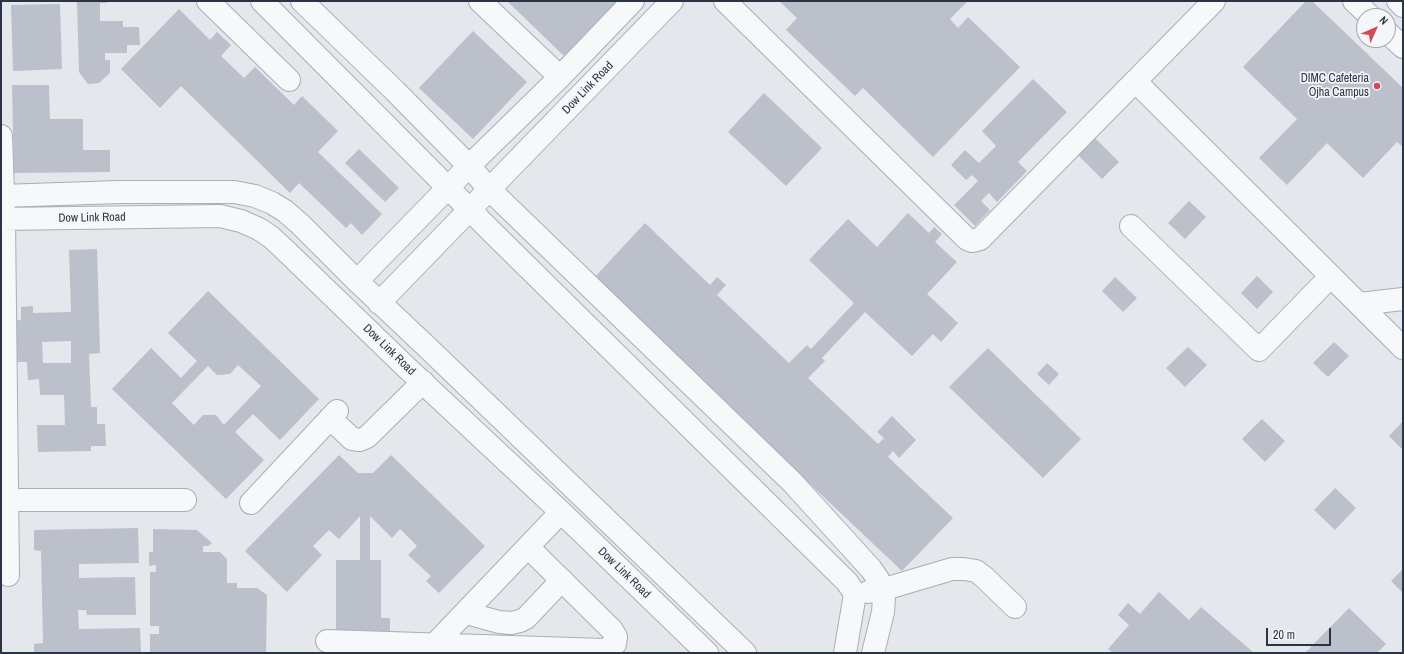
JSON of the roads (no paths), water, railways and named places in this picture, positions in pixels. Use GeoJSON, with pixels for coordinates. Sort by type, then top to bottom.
{"type":"FeatureCollection","features":[{"type":"Feature","properties":{"kind":"lane"},"geometry":{"type":"LineString","coordinates":[[208,1],[289,80]]}},
{"type":"Feature","properties":{"kind":"lane"},"geometry":{"type":"LineString","coordinates":[[262,1],[470,210],[847,582],[855,594],[845,653]]}},
{"type":"Feature","properties":{"kind":"lane"},"geometry":{"type":"LineString","coordinates":[[302,1],[396,91],[469,166],[490,190],[792,482],[871,569],[878,579],[884,598],[883,612],[874,653]]}},
{"type":"Feature","properties":{"kind":"lane"},"geometry":{"type":"LineString","coordinates":[[480,1],[560,77]]}},
{"type":"Feature","properties":{"kind":"lane"},"geometry":{"type":"LineString","coordinates":[[356,281],[469,166],[560,77],[633,1]]}},
{"type":"Feature","properties":{"kind":"lane","name":"Dow Link Road"},"geometry":{"type":"LineString","coordinates":[[379,303],[672,1]]}},
{"type":"Feature","properties":{"kind":"lane"},"geometry":{"type":"LineString","coordinates":[[725,1],[967,239],[972,241],[980,239],[1214,1]]}},
{"type":"Feature","properties":{"kind":"lane"},"geometry":{"type":"LineString","coordinates":[[1354,1],[1361,8]]}},
{"type":"Feature","properties":{"kind":"lane"},"geometry":{"type":"LineString","coordinates":[[1398,1],[1403,6]]}},
{"type":"Feature","properties":{"kind":"lane"},"geometry":{"type":"LineString","coordinates":[[1135,81],[1403,348]]}},
{"type":"Feature","properties":{"kind":"lane"},"geometry":{"type":"LineString","coordinates":[[1,136],[8,576]]}},
{"type":"Feature","properties":{"kind":"lane","name":"Dow Link Road"},"geometry":{"type":"LineString","coordinates":[[2,196],[118,192],[234,192],[255,196],[272,203],[285,211],[300,224],[356,281],[428,348],[745,653]]}},
{"type":"Feature","properties":{"kind":"lane","name":"Dow Link Road"},"geometry":{"type":"LineString","coordinates":[[3,219],[220,216],[241,221],[259,229],[271,237],[406,367],[561,512],[707,653]]}},
{"type":"Feature","properties":{"kind":"lane"},"geometry":{"type":"LineString","coordinates":[[1131,226],[1259,350],[1331,276]]}},
{"type":"Feature","properties":{"kind":"lane"},"geometry":{"type":"LineString","coordinates":[[1359,304],[1403,300]]}},
{"type":"Feature","properties":{"kind":"lane"},"geometry":{"type":"LineString","coordinates":[[406,367],[428,348]]}},
{"type":"Feature","properties":{"kind":"lane"},"geometry":{"type":"LineString","coordinates":[[251,503],[334,415],[352,439],[360,440],[367,437],[423,382]]}},
{"type":"Feature","properties":{"kind":"lane"},"geometry":{"type":"LineString","coordinates":[[7,500],[185,500]]}},
{"type":"Feature","properties":{"kind":"lane"},"geometry":{"type":"LineString","coordinates":[[435,644],[561,512]]}},
{"type":"Feature","properties":{"kind":"lane"},"geometry":{"type":"LineString","coordinates":[[327,641],[604,650],[615,644],[616,637],[612,630],[528,547]]}},
{"type":"Feature","properties":{"kind":"lane"},"geometry":{"type":"LineString","coordinates":[[855,594],[881,590],[952,569],[964,569],[976,571],[1015,607]]}},
{"type":"Feature","properties":{"kind":"lane"},"geometry":{"type":"LineString","coordinates":[[466,612],[500,622],[511,623],[520,621],[526,618],[562,580]]}},
{"type":"Feature","properties":{"kind":"place","name":"DIMC Cafeteria Ojha Campus"},"geometry":{"type":"Point","coordinates":[1377,86]}}]}
